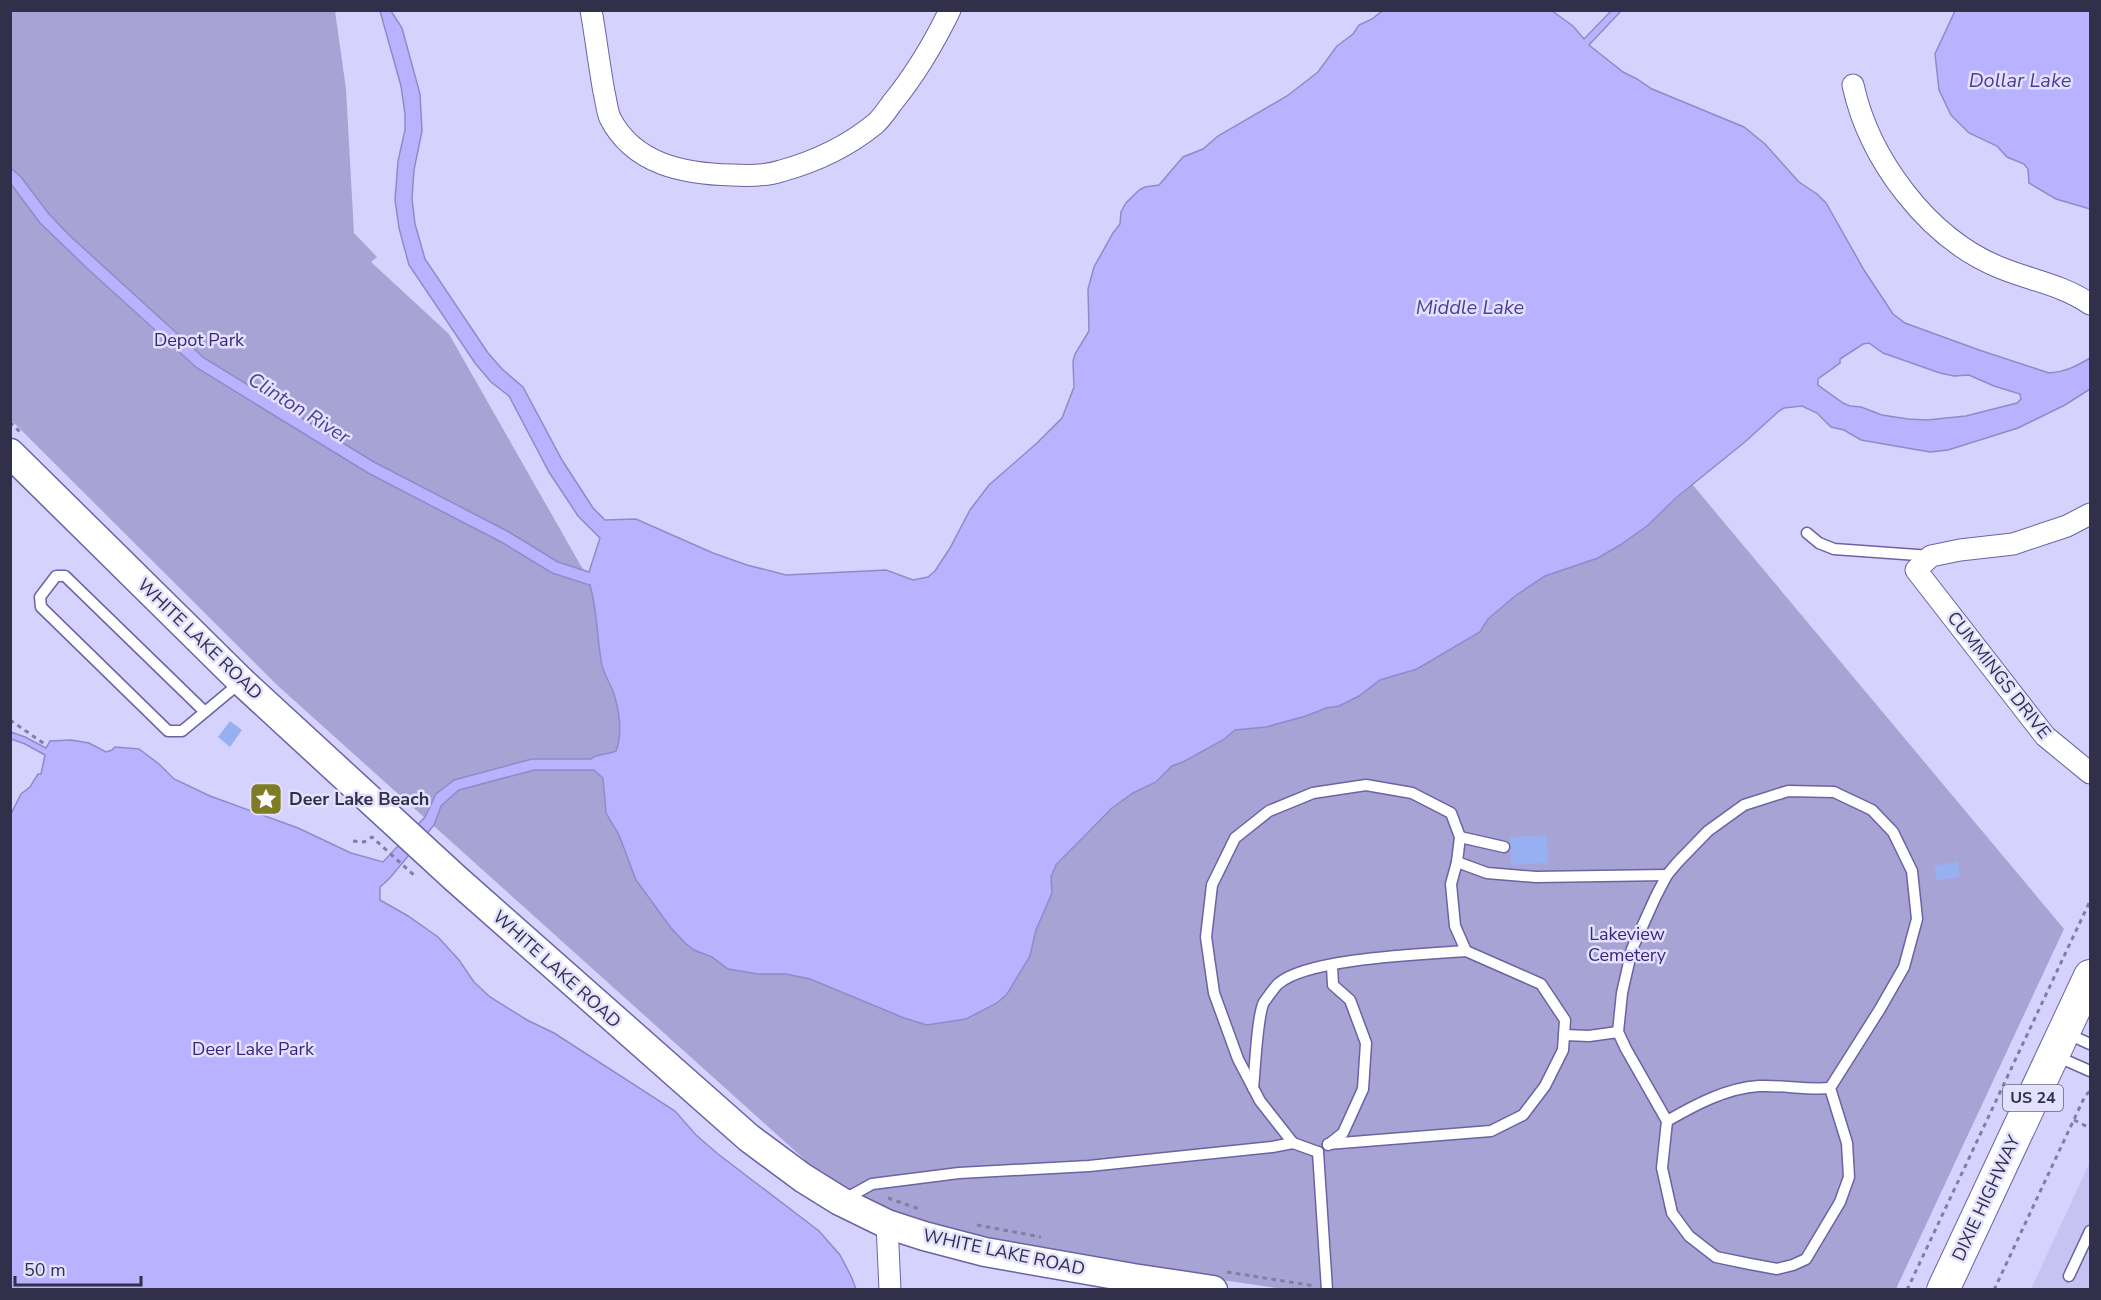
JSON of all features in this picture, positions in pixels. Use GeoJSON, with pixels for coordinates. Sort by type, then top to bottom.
{"type":"FeatureCollection","features":[{"type":"Feature","properties":{"kind":"main road","name":"DIXIE HIGHWAY"},"geometry":{"type":"LineString","coordinates":[[1943,1290],[2069,1043],[2091,976]]}},
{"type":"Feature","properties":{"kind":"street"},"geometry":{"type":"LineString","coordinates":[[591,10],[597,56],[610,117],[626,140],[650,159],[675,170],[748,176],[779,172],[812,161],[876,124],[899,95],[934,43],[950,10]]}},
{"type":"Feature","properties":{"kind":"street"},"geometry":{"type":"LineString","coordinates":[[1853,85],[1865,127],[1878,152],[1921,212],[1951,241],[2000,268],[2070,292],[2091,303]]}},
{"type":"Feature","properties":{"kind":"street","name":"WHITE LAKE ROAD"},"geometry":{"type":"LineString","coordinates":[[10,453],[241,681],[414,841],[748,1138],[802,1178],[840,1201],[886,1224],[985,1252],[1132,1278],[1219,1281]]}},
{"type":"Feature","properties":{"kind":"street"},"geometry":{"type":"LineString","coordinates":[[1924,563],[1960,550],[2013,544],[2067,526],[2091,514]]}},
{"type":"Feature","properties":{"kind":"street","name":"CUMMINGS DRIVE"},"geometry":{"type":"LineString","coordinates":[[1924,563],[2045,736],[2091,773]]}},
{"type":"Feature","properties":{"kind":"street"},"geometry":{"type":"LineString","coordinates":[[886,1224],[890,1290]]}},
{"type":"Feature","properties":{"kind":"lane"},"geometry":{"type":"LineString","coordinates":[[1807,533],[1819,543],[1833,549],[1924,563]]}},
{"type":"Feature","properties":{"kind":"lane"},"geometry":{"type":"LineString","coordinates":[[205,712],[65,576],[56,576],[40,597],[41,607],[168,731],[182,731],[205,712],[241,681]]}},
{"type":"Feature","properties":{"kind":"lane"},"geometry":{"type":"LineString","coordinates":[[1293,1143],[1253,1089],[1238,1059],[1214,993],[1206,938],[1212,885],[1235,838],[1269,811],[1313,793],[1366,785],[1412,793],[1450,813],[1460,837],[1451,884],[1455,926],[1466,951]]}},
{"type":"Feature","properties":{"kind":"lane"},"geometry":{"type":"LineString","coordinates":[[1788,790],[1834,792],[1872,810],[1893,832],[1912,871],[1917,919],[1904,967],[1830,1088],[1847,1143],[1849,1177],[1840,1202],[1806,1258],[1792,1265],[1777,1269],[1716,1257],[1689,1236],[1671,1214],[1662,1168],[1667,1121],[1618,1032],[1622,993],[1632,950],[1667,875],[1708,831],[1744,805],[1788,790]]}},
{"type":"Feature","properties":{"kind":"lane"},"geometry":{"type":"LineString","coordinates":[[1460,837],[1504,847]]}},
{"type":"Feature","properties":{"kind":"lane"},"geometry":{"type":"LineString","coordinates":[[1457,862],[1486,873],[1536,877],[1667,875]]}},
{"type":"Feature","properties":{"kind":"lane"},"geometry":{"type":"LineString","coordinates":[[1253,1089],[1263,1004],[1279,983],[1306,970],[1350,961],[1466,951],[1540,984],[1565,1020],[1563,1050],[1545,1086],[1523,1115],[1491,1131],[1328,1144]]}},
{"type":"Feature","properties":{"kind":"lane"},"geometry":{"type":"LineString","coordinates":[[1318,1152],[1343,1133],[1363,1089],[1366,1043],[1350,1000],[1333,985],[1332,966]]}},
{"type":"Feature","properties":{"kind":"lane"},"geometry":{"type":"LineString","coordinates":[[1564,1035],[1589,1036],[1618,1032]]}},
{"type":"Feature","properties":{"kind":"lane"},"geometry":{"type":"LineString","coordinates":[[2069,1043],[2091,1071]]}},
{"type":"Feature","properties":{"kind":"lane"},"geometry":{"type":"LineString","coordinates":[[1667,1121],[1717,1095],[1757,1086],[1830,1088]]}},
{"type":"Feature","properties":{"kind":"lane"},"geometry":{"type":"LineString","coordinates":[[840,1201],[872,1184],[959,1173],[1089,1166],[1293,1143],[1318,1152]]}},
{"type":"Feature","properties":{"kind":"lane"},"geometry":{"type":"LineString","coordinates":[[1318,1152],[1327,1288]]}},
{"type":"Feature","properties":{"kind":"lane"},"geometry":{"type":"LineString","coordinates":[[2069,1276],[2091,1231]]}},
{"type":"Feature","properties":{"kind":"path"},"geometry":{"type":"LineString","coordinates":[[10,720],[46,745]]}},
{"type":"Feature","properties":{"kind":"path"},"geometry":{"type":"LineString","coordinates":[[353,840],[358,843],[372,837],[415,875]]}},
{"type":"Feature","properties":{"kind":"path"},"geometry":{"type":"LineString","coordinates":[[1907,1290],[2091,901]]}},
{"type":"Feature","properties":{"kind":"path"},"geometry":{"type":"LineString","coordinates":[[1994,1290],[2085,1096],[2091,1091]]}},
{"type":"Feature","properties":{"kind":"path"},"geometry":{"type":"LineString","coordinates":[[2074,1120],[2091,1128]]}},
{"type":"Feature","properties":{"kind":"path"},"geometry":{"type":"LineString","coordinates":[[865,1188],[922,1210]]}},
{"type":"Feature","properties":{"kind":"path"},"geometry":{"type":"LineString","coordinates":[[968,1223],[1045,1238]]}},
{"type":"Feature","properties":{"kind":"path"},"geometry":{"type":"LineString","coordinates":[[1219,1281],[1327,1288]]}},
{"type":"Feature","properties":{"kind":"shaded area"},"geometry":{"type":"Polygon","coordinates":[[[2090,1162],[2090,1289],[2031,1289],[2090,1162]]]}},
{"type":"Feature","properties":{"kind":"green space","name":"Lakeview Cemetery"},"geometry":{"type":"Polygon","coordinates":[[[10,11],[335,11],[346,89],[354,233],[377,257],[371,262],[449,334],[581,566],[905,1018],[927,1025],[966,1019],[997,1003],[1007,994],[1030,956],[1036,930],[1052,893],[1051,877],[1056,866],[1112,808],[1133,793],[1156,782],[1172,766],[1223,740],[1235,730],[1266,727],[1339,706],[1359,696],[1380,680],[1436,658],[1471,638],[1483,628],[1488,619],[1515,596],[1545,576],[1598,558],[1620,545],[1647,526],[1692,484],[2064,929],[1896,1289],[1284,1289],[1144,1269],[939,1232],[823,1182],[803,1158],[277,685],[11,420],[10,11]]]}},
{"type":"Feature","properties":{"kind":"water","name":"Middle Lake"},"geometry":{"type":"Polygon","coordinates":[[[380,11],[391,11],[402,28],[420,94],[422,131],[414,170],[412,199],[415,224],[425,259],[488,353],[523,387],[562,460],[593,508],[605,520],[636,519],[713,553],[786,575],[886,570],[913,580],[928,577],[935,571],[970,510],[989,485],[1062,418],[1074,387],[1075,354],[1089,331],[1088,289],[1094,267],[1120,224],[1121,212],[1126,203],[1139,190],[1159,185],[1183,157],[1203,149],[1218,136],[1287,96],[1318,72],[1337,46],[1353,34],[1359,25],[1382,11],[1552,11],[1573,26],[1584,39],[1611,11],[1621,11],[1589,45],[1623,72],[1652,89],[1744,127],[1765,144],[1799,182],[1826,203],[1864,270],[1893,314],[1905,323],[2049,373],[2071,368],[2090,358],[2090,389],[2065,405],[2018,428],[1948,450],[1930,452],[1861,440],[1844,430],[1831,427],[1817,413],[1802,406],[1784,408],[1677,497],[1647,526],[1598,558],[1545,576],[1515,596],[1488,619],[1480,632],[1417,669],[1380,680],[1359,696],[1339,706],[1266,727],[1235,730],[1223,740],[1172,766],[1156,782],[1133,793],[1112,808],[1056,865],[1051,877],[1052,893],[1036,930],[1030,956],[1007,994],[997,1003],[966,1019],[927,1025],[904,1018],[810,979],[786,974],[758,974],[728,969],[712,957],[694,950],[671,928],[636,880],[619,835],[606,813],[603,778],[594,770],[534,770],[459,790],[441,806],[434,825],[380,887],[380,900],[438,937],[459,960],[474,982],[490,997],[527,1020],[554,1033],[675,1111],[696,1135],[718,1154],[819,1231],[840,1255],[856,1289],[11,1289],[11,814],[21,794],[30,787],[38,774],[41,774],[45,755],[11,739],[11,732],[46,748],[50,741],[71,740],[89,743],[106,752],[115,747],[139,749],[174,779],[210,796],[298,828],[351,853],[383,862],[425,817],[436,794],[454,780],[532,759],[591,759],[616,751],[620,729],[618,713],[613,691],[602,664],[590,585],[552,573],[503,543],[368,473],[197,368],[40,223],[11,184],[10,167],[69,235],[204,358],[374,462],[509,532],[558,562],[589,572],[600,538],[578,516],[549,472],[509,396],[491,382],[475,363],[409,265],[399,228],[395,200],[398,161],[405,130],[401,86],[380,11]],[[1869,343],[1863,344],[1840,359],[1840,363],[1818,379],[1818,385],[1850,406],[1908,419],[1927,420],[1966,416],[2017,403],[2021,399],[2020,394],[1969,375],[1954,376],[1940,373],[1883,353],[1869,343]]]}},
{"type":"Feature","properties":{"kind":"water","name":"Dollar Lake"},"geometry":{"type":"Polygon","coordinates":[[[1955,11],[2090,11],[2090,209],[2056,199],[2029,183],[2028,169],[2024,164],[2007,157],[1997,146],[1969,133],[1951,115],[1939,90],[1935,54],[1955,11]]]}},
{"type":"Feature","properties":{"kind":"building"},"geometry":{"type":"Polygon","coordinates":[[[230,721],[242,730],[230,747],[218,737],[230,721]]]}},
{"type":"Feature","properties":{"kind":"building"},"geometry":{"type":"Polygon","coordinates":[[[1547,835],[1548,863],[1511,865],[1510,837],[1547,835]]]}},
{"type":"Feature","properties":{"kind":"building"},"geometry":{"type":"Polygon","coordinates":[[[1958,861],[1960,877],[1937,881],[1934,866],[1958,861]]]}},
{"type":"Feature","properties":{"kind":"place","name":"Deer Lake Beach"},"geometry":{"type":"Point","coordinates":[266,799]}},
{"type":"Feature","properties":{"kind":"park label","name":"Depot Park"},"geometry":{"type":"Point","coordinates":[199,340]}},
{"type":"Feature","properties":{"kind":"park label","name":"Deer Lake Park"},"geometry":{"type":"Point","coordinates":[253,1049]}},
{"type":"Feature","properties":{"kind":"water label","name":"Clinton River"},"geometry":{"type":"Point","coordinates":[299,408]}}]}
